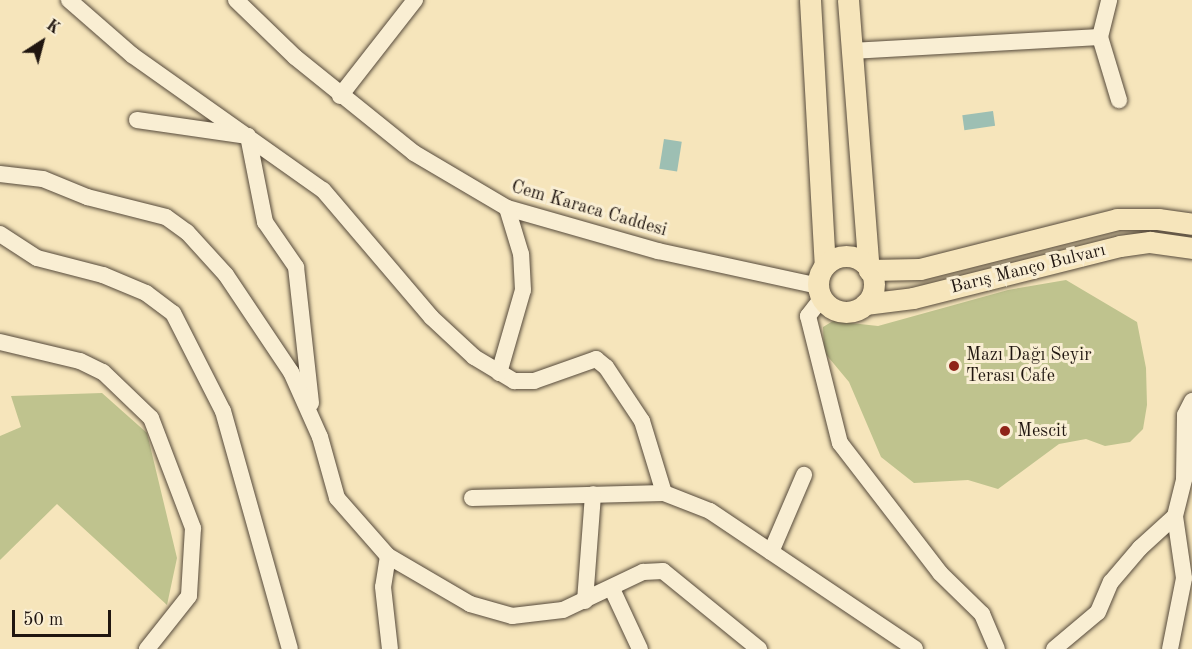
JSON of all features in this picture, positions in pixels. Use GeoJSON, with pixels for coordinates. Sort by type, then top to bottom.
{"type":"FeatureCollection","features":[{"type":"Feature","properties":{"kind":"main road"},"geometry":{"type":"LineString","coordinates":[[810,0],[825,265],[820,292],[842,312],[865,304],[873,284],[869,270],[848,0]]}},
{"type":"Feature","properties":{"kind":"main road","name":"Barış Manço Bulvarı"},"geometry":{"type":"LineString","coordinates":[[869,270],[920,269],[1117,219],[1158,219],[1192,224]]}},
{"type":"Feature","properties":{"kind":"main road","name":"Barış Manço Bulvarı"},"geometry":{"type":"LineString","coordinates":[[865,304],[913,298],[1120,246],[1150,242],[1192,248]]}},
{"type":"Feature","properties":{"kind":"main road"},"geometry":{"type":"LineString","coordinates":[[825,265],[848,257],[869,270]]}},
{"type":"Feature","properties":{"kind":"street"},"geometry":{"type":"LineString","coordinates":[[69,0],[132,55],[322,190],[431,317],[474,357],[514,381],[534,381],[596,359],[624,391],[642,421],[664,493]]}},
{"type":"Feature","properties":{"kind":"street","name":"Cem Karaca Caddesi"},"geometry":{"type":"LineString","coordinates":[[236,0],[340,96],[414,153],[507,208],[658,251],[820,292]]}},
{"type":"Feature","properties":{"kind":"street"},"geometry":{"type":"LineString","coordinates":[[340,96],[415,0]]}},
{"type":"Feature","properties":{"kind":"street"},"geometry":{"type":"LineString","coordinates":[[1109,0],[1100,37],[1119,100]]}},
{"type":"Feature","properties":{"kind":"street"},"geometry":{"type":"LineString","coordinates":[[851,51],[1100,37]]}},
{"type":"Feature","properties":{"kind":"street"},"geometry":{"type":"LineString","coordinates":[[137,120],[248,136]]}},
{"type":"Feature","properties":{"kind":"street"},"geometry":{"type":"LineString","coordinates":[[248,136],[265,222],[297,267],[312,419]]}},
{"type":"Feature","properties":{"kind":"street"},"geometry":{"type":"LineString","coordinates":[[0,174],[43,179],[87,197],[166,217],[187,232],[226,275],[291,372],[312,419],[337,498],[388,556],[470,604],[512,616],[563,610],[612,589],[643,572],[663,571],[759,649]]}},
{"type":"Feature","properties":{"kind":"street"},"geometry":{"type":"LineString","coordinates":[[499,373],[523,290],[521,254],[507,208]]}},
{"type":"Feature","properties":{"kind":"street"},"geometry":{"type":"LineString","coordinates":[[0,234],[37,258],[103,275],[146,293],[173,312],[223,411],[290,649]]}},
{"type":"Feature","properties":{"kind":"street"},"geometry":{"type":"LineString","coordinates":[[820,292],[808,316],[840,443],[940,573],[982,614],[997,649]]}},
{"type":"Feature","properties":{"kind":"street"},"geometry":{"type":"LineString","coordinates":[[0,342],[80,361],[103,372],[151,418],[193,528],[189,596],[147,649]]}},
{"type":"Feature","properties":{"kind":"street"},"geometry":{"type":"LineString","coordinates":[[1170,649],[1184,578],[1175,516],[1184,479],[1185,415],[1192,401]]}},
{"type":"Feature","properties":{"kind":"street"},"geometry":{"type":"LineString","coordinates":[[771,552],[804,475]]}},
{"type":"Feature","properties":{"kind":"street"},"geometry":{"type":"LineString","coordinates":[[472,498],[664,493],[710,511],[915,649]]}},
{"type":"Feature","properties":{"kind":"street"},"geometry":{"type":"LineString","coordinates":[[585,601],[593,494]]}},
{"type":"Feature","properties":{"kind":"street"},"geometry":{"type":"LineString","coordinates":[[1054,649],[1098,612],[1111,582],[1140,548],[1175,516]]}},
{"type":"Feature","properties":{"kind":"street"},"geometry":{"type":"LineString","coordinates":[[388,556],[383,587],[390,649]]}},
{"type":"Feature","properties":{"kind":"street"},"geometry":{"type":"LineString","coordinates":[[612,589],[640,649]]}},
{"type":"Feature","properties":{"kind":"green space"},"geometry":{"type":"Polygon","coordinates":[[[1066,280],[1137,322],[1146,368],[1147,405],[1143,429],[1130,442],[1105,446],[1086,439],[1059,444],[998,489],[968,480],[914,483],[881,457],[849,382],[824,352],[823,327],[833,321],[878,326],[1008,290],[1066,280]]]}},
{"type":"Feature","properties":{"kind":"green space"},"geometry":{"type":"Polygon","coordinates":[[[102,393],[147,433],[177,558],[167,605],[57,504],[0,560],[0,436],[21,427],[11,396],[102,393]]]}},
{"type":"Feature","properties":{"kind":"water"},"geometry":{"type":"Polygon","coordinates":[[[993,111],[995,126],[964,130],[962,115],[993,111]]]}},
{"type":"Feature","properties":{"kind":"water"},"geometry":{"type":"Polygon","coordinates":[[[664,139],[682,142],[677,171],[659,169],[664,139]]]}},
{"type":"Feature","properties":{"kind":"place","name":"Mazı Dağı Seyir Terası Cafe"},"geometry":{"type":"Point","coordinates":[954,366]}},
{"type":"Feature","properties":{"kind":"place","name":"Mescit"},"geometry":{"type":"Point","coordinates":[1005,431]}}]}
